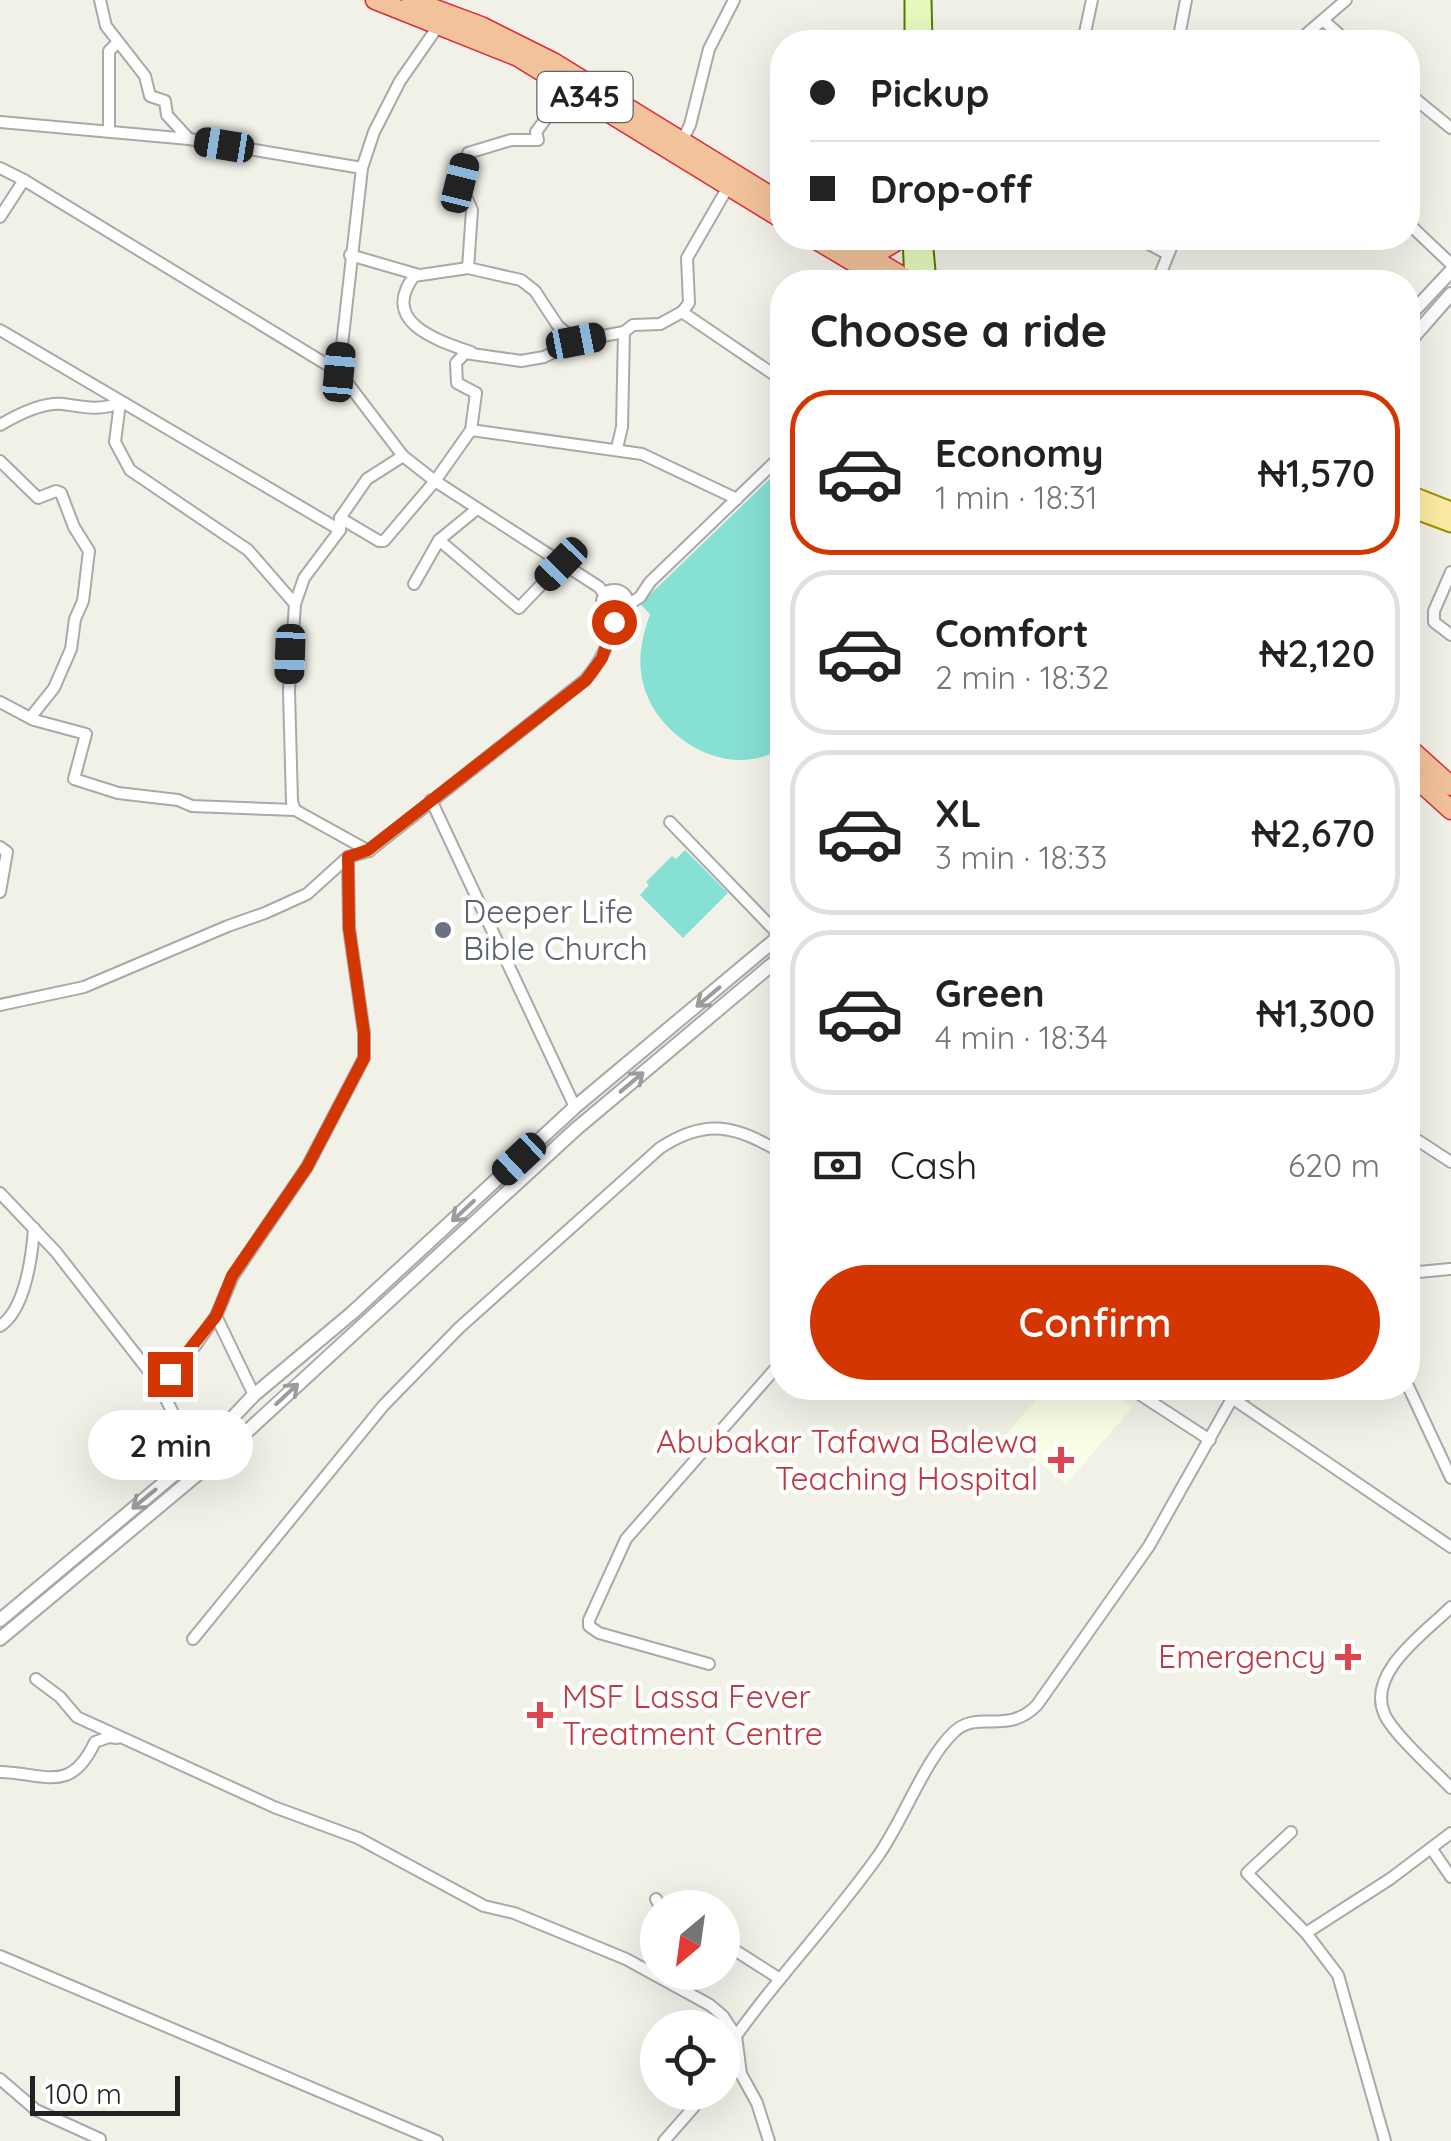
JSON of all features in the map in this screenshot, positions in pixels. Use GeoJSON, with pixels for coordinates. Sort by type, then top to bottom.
{"type":"FeatureCollection","features":[{"type":"Feature","properties":{"kind":"highway","name":"A345"},"geometry":{"type":"LineString","coordinates":[[375,0],[440,18],[537,53],[770,196]]}},
{"type":"Feature","properties":{"kind":"highway","name":"A345"},"geometry":{"type":"LineString","coordinates":[[411,0],[569,87],[770,213]]}},
{"type":"Feature","properties":{"kind":"highway"},"geometry":{"type":"LineString","coordinates":[[833,250],[867,270]]}},
{"type":"Feature","properties":{"kind":"highway"},"geometry":{"type":"LineString","coordinates":[[859,250],[892,270]]}},
{"type":"Feature","properties":{"kind":"highway"},"geometry":{"type":"LineString","coordinates":[[1420,758],[1451,786]]}},
{"type":"Feature","properties":{"kind":"highway"},"geometry":{"type":"LineString","coordinates":[[1420,782],[1451,810]]}},
{"type":"Feature","properties":{"kind":"main road"},"geometry":{"type":"LineString","coordinates":[[912,30],[913,0]]}},
{"type":"Feature","properties":{"kind":"main road"},"geometry":{"type":"LineString","coordinates":[[923,0],[924,30]]}},
{"type":"Feature","properties":{"kind":"main road"},"geometry":{"type":"LineString","coordinates":[[1420,498],[1451,510]]}},
{"type":"Feature","properties":{"kind":"main road"},"geometry":{"type":"LineString","coordinates":[[1420,512],[1451,524]]}},
{"type":"Feature","properties":{"kind":"street"},"geometry":{"type":"LineString","coordinates":[[100,0],[106,26],[145,76],[150,96],[165,101],[167,115],[189,139]]}},
{"type":"Feature","properties":{"kind":"street"},"geometry":{"type":"LineString","coordinates":[[339,372],[362,168],[374,132],[400,81],[440,18],[425,0]]}},
{"type":"Feature","properties":{"kind":"street"},"geometry":{"type":"LineString","coordinates":[[682,142],[709,49],[734,0]]}},
{"type":"Feature","properties":{"kind":"street"},"geometry":{"type":"LineString","coordinates":[[1085,30],[1092,0]]}},
{"type":"Feature","properties":{"kind":"street"},"geometry":{"type":"LineString","coordinates":[[1180,30],[1186,0]]}},
{"type":"Feature","properties":{"kind":"street"},"geometry":{"type":"LineString","coordinates":[[1312,30],[1346,0]]}},
{"type":"Feature","properties":{"kind":"street"},"geometry":{"type":"LineString","coordinates":[[1324,21],[1334,30]]}},
{"type":"Feature","properties":{"kind":"street"},"geometry":{"type":"LineString","coordinates":[[110,130],[109,51],[117,43]]}},
{"type":"Feature","properties":{"kind":"street"},"geometry":{"type":"LineString","coordinates":[[468,268],[472,210],[460,183],[468,152],[510,140],[538,140],[536,132],[569,87]]}},
{"type":"Feature","properties":{"kind":"street"},"geometry":{"type":"LineString","coordinates":[[1420,103],[1451,128]]}},
{"type":"Feature","properties":{"kind":"street"},"geometry":{"type":"LineString","coordinates":[[0,122],[189,139],[362,168]]}},
{"type":"Feature","properties":{"kind":"street"},"geometry":{"type":"LineString","coordinates":[[0,168],[339,372],[403,456],[435,481],[599,587],[608,607],[621,621],[586,680],[368,850],[348,857],[307,894],[84,986],[0,1004]]}},
{"type":"Feature","properties":{"kind":"street"},"geometry":{"type":"LineString","coordinates":[[0,217],[24,180]]}},
{"type":"Feature","properties":{"kind":"street"},"geometry":{"type":"LineString","coordinates":[[617,448],[622,427],[625,328],[660,324],[682,312],[688,304],[688,258],[728,187]]}},
{"type":"Feature","properties":{"kind":"street"},"geometry":{"type":"LineString","coordinates":[[1420,235],[1451,267],[1420,303]]}},
{"type":"Feature","properties":{"kind":"street"},"geometry":{"type":"LineString","coordinates":[[1160,250],[1168,254]]}},
{"type":"Feature","properties":{"kind":"street"},"geometry":{"type":"LineString","coordinates":[[1162,270],[1170,250]]}},
{"type":"Feature","properties":{"kind":"street"},"geometry":{"type":"LineString","coordinates":[[350,255],[425,276]]}},
{"type":"Feature","properties":{"kind":"street"},"geometry":{"type":"LineString","coordinates":[[481,356],[436,340],[406,318],[402,304],[407,284],[414,276],[468,268],[512,277],[542,300],[558,326],[576,341]]}},
{"type":"Feature","properties":{"kind":"street"},"geometry":{"type":"LineString","coordinates":[[1420,329],[1451,294]]}},
{"type":"Feature","properties":{"kind":"street"},"geometry":{"type":"LineString","coordinates":[[682,312],[770,372]]}},
{"type":"Feature","properties":{"kind":"street"},"geometry":{"type":"LineString","coordinates":[[0,330],[120,404],[379,542],[384,541],[435,481],[471,430],[476,393],[457,384],[456,363],[465,353],[521,361],[544,357],[576,341],[624,332]]}},
{"type":"Feature","properties":{"kind":"street"},"geometry":{"type":"LineString","coordinates":[[0,425],[38,408],[59,404],[102,409],[120,404]]}},
{"type":"Feature","properties":{"kind":"street"},"geometry":{"type":"LineString","coordinates":[[120,404],[115,442],[130,470],[248,550],[295,604]]}},
{"type":"Feature","properties":{"kind":"street"},"geometry":{"type":"LineString","coordinates":[[471,430],[566,446],[617,448],[659,460],[738,499]]}},
{"type":"Feature","properties":{"kind":"street"},"geometry":{"type":"LineString","coordinates":[[295,810],[289,691],[295,604],[304,578],[367,479],[403,456]]}},
{"type":"Feature","properties":{"kind":"street"},"geometry":{"type":"LineString","coordinates":[[0,462],[38,498],[60,493],[74,527],[90,551],[88,578],[75,619],[71,649],[54,688],[30,718]]}},
{"type":"Feature","properties":{"kind":"street"},"geometry":{"type":"LineString","coordinates":[[608,607],[628,606],[640,597],[650,582],[770,467]]}},
{"type":"Feature","properties":{"kind":"street"},"geometry":{"type":"LineString","coordinates":[[414,584],[439,540],[478,509]]}},
{"type":"Feature","properties":{"kind":"street"},"geometry":{"type":"LineString","coordinates":[[439,540],[519,608],[561,564]]}},
{"type":"Feature","properties":{"kind":"street"},"geometry":{"type":"LineString","coordinates":[[1451,572],[1434,611],[1434,622],[1451,634]]}},
{"type":"Feature","properties":{"kind":"street"},"geometry":{"type":"LineString","coordinates":[[608,607],[612,590],[622,591],[650,582]]}},
{"type":"Feature","properties":{"kind":"street"},"geometry":{"type":"LineString","coordinates":[[622,591],[628,606]]}},
{"type":"Feature","properties":{"kind":"street"},"geometry":{"type":"LineString","coordinates":[[0,702],[30,718],[86,734],[74,779],[118,793],[178,800],[192,806],[295,810],[368,850]]}},
{"type":"Feature","properties":{"kind":"street"},"geometry":{"type":"LineString","coordinates":[[432,800],[584,1123]]}},
{"type":"Feature","properties":{"kind":"street"},"geometry":{"type":"LineString","coordinates":[[670,822],[770,923]]}},
{"type":"Feature","properties":{"kind":"street"},"geometry":{"type":"LineString","coordinates":[[0,847],[7,852],[0,892]]}},
{"type":"Feature","properties":{"kind":"street"},"geometry":{"type":"LineString","coordinates":[[158,1383],[182,1360],[216,1316],[232,1276],[307,1167],[364,1058],[349,928],[348,857]]}},
{"type":"Feature","properties":{"kind":"street"},"geometry":{"type":"LineString","coordinates":[[0,1620],[196,1456],[254,1395],[352,1313],[575,1107],[770,945]]}},
{"type":"Feature","properties":{"kind":"street"},"geometry":{"type":"LineString","coordinates":[[0,1639],[229,1448],[584,1123],[770,966]]}},
{"type":"Feature","properties":{"kind":"street"},"geometry":{"type":"LineString","coordinates":[[194,1639],[383,1406],[460,1328],[660,1148],[685,1132],[703,1128],[730,1129],[770,1147]]}},
{"type":"Feature","properties":{"kind":"street"},"geometry":{"type":"LineString","coordinates":[[1420,1142],[1451,1162]]}},
{"type":"Feature","properties":{"kind":"street"},"geometry":{"type":"LineString","coordinates":[[0,1192],[34,1228],[158,1383],[196,1456]]}},
{"type":"Feature","properties":{"kind":"street"},"geometry":{"type":"LineString","coordinates":[[0,1326],[12,1319],[34,1228]]}},
{"type":"Feature","properties":{"kind":"street"},"geometry":{"type":"LineString","coordinates":[[1420,1272],[1450,1269]]}},
{"type":"Feature","properties":{"kind":"street"},"geometry":{"type":"LineString","coordinates":[[216,1316],[254,1395]]}},
{"type":"Feature","properties":{"kind":"street"},"geometry":{"type":"LineString","coordinates":[[709,1664],[599,1634],[589,1626],[589,1620],[626,1539],[770,1375]]}},
{"type":"Feature","properties":{"kind":"street"},"geometry":{"type":"LineString","coordinates":[[1157,1400],[1210,1440]]}},
{"type":"Feature","properties":{"kind":"street"},"geometry":{"type":"LineString","coordinates":[[740,2031],[876,1859],[954,1732],[972,1722],[1017,1720],[1037,1705],[1138,1563],[1231,1400]]}},
{"type":"Feature","properties":{"kind":"street"},"geometry":{"type":"LineString","coordinates":[[1246,1400],[1451,1547]]}},
{"type":"Feature","properties":{"kind":"street"},"geometry":{"type":"LineString","coordinates":[[1415,1400],[1451,1478]]}},
{"type":"Feature","properties":{"kind":"street"},"geometry":{"type":"LineString","coordinates":[[1451,1607],[1389,1671],[1380,1693],[1386,1718],[1451,1788]]}},
{"type":"Feature","properties":{"kind":"street"},"geometry":{"type":"LineString","coordinates":[[36,1679],[60,1697],[76,1717],[274,1807],[358,1838],[484,1906],[626,1958],[718,2010]]}},
{"type":"Feature","properties":{"kind":"street"},"geometry":{"type":"LineString","coordinates":[[0,1772],[44,1780],[76,1772],[95,1742],[109,1736],[127,1740]]}},
{"type":"Feature","properties":{"kind":"street"},"geometry":{"type":"LineString","coordinates":[[1291,1832],[1246,1873],[1306,1933],[1338,1975],[1385,2141]]}},
{"type":"Feature","properties":{"kind":"street"},"geometry":{"type":"LineString","coordinates":[[1306,1933],[1451,1834]]}},
{"type":"Feature","properties":{"kind":"street"},"geometry":{"type":"LineString","coordinates":[[1432,1848],[1451,1877]]}},
{"type":"Feature","properties":{"kind":"street"},"geometry":{"type":"LineString","coordinates":[[740,1953],[780,1979]]}},
{"type":"Feature","properties":{"kind":"street"},"geometry":{"type":"LineString","coordinates":[[0,1956],[437,2141]]}},
{"type":"Feature","properties":{"kind":"street"},"geometry":{"type":"LineString","coordinates":[[740,2066],[770,2141]]}},
{"type":"Feature","properties":{"kind":"street"},"geometry":{"type":"LineString","coordinates":[[0,2078],[36,2110],[100,2139]]}},
{"type":"Feature","properties":{"kind":"street"},"geometry":{"type":"LineString","coordinates":[[664,2141],[691,2110]]}},
{"type":"Feature","properties":{"kind":"shaded area"},"geometry":{"type":"Polygon","coordinates":[[[770,479],[770,753],[741,760],[719,757],[699,749],[663,722],[643,683],[640,665],[650,614],[640,604],[770,479]]]}},
{"type":"Feature","properties":{"kind":"shaded area"},"geometry":{"type":"Polygon","coordinates":[[[685,850],[728,893],[683,938],[640,895],[649,885],[646,882],[672,856],[676,859],[685,850]]]}},
{"type":"Feature","properties":{"kind":"shaded area","name":"Abubakar Tafawa Balewa Teaching Hospital"},"geometry":{"type":"Polygon","coordinates":[[[1036,1400],[1122,1400],[1132,1408],[1066,1484],[1005,1435],[1036,1400]]]}},
{"type":"Feature","properties":{"kind":"place","name":"Deeper Life Bible Church"},"geometry":{"type":"Point","coordinates":[443,930]}},
{"type":"Feature","properties":{"kind":"place","name":"Abubakar Tafawa Balewa Teaching Hospital"},"geometry":{"type":"Point","coordinates":[1061,1460]}},
{"type":"Feature","properties":{"kind":"place","name":"Emergency"},"geometry":{"type":"Point","coordinates":[1348,1657]}},
{"type":"Feature","properties":{"kind":"place","name":"MSF Lassa Fever Treatment Centre"},"geometry":{"type":"Point","coordinates":[540,1715]}},
{"type":"Feature","properties":{"kind":"route"},"geometry":{"type":"LineString","coordinates":[[170,1374],[216,1316],[232,1276],[307,1167],[364,1058],[366,1046],[349,928],[348,857],[368,850],[586,680],[602,658],[614,622]]}}]}
